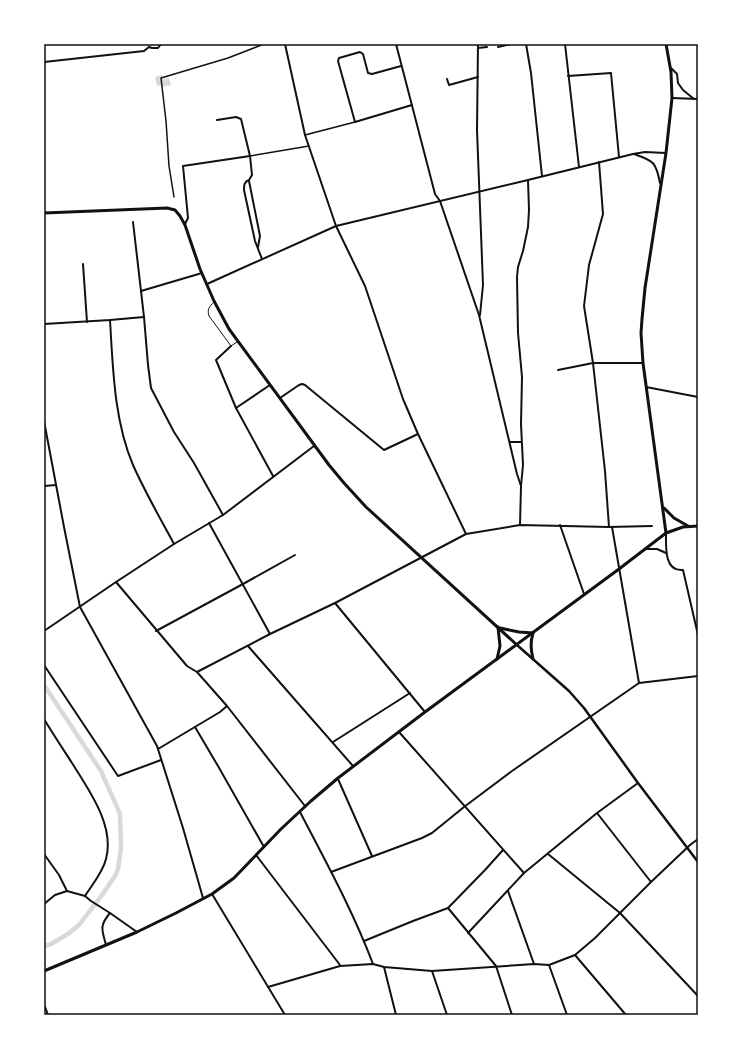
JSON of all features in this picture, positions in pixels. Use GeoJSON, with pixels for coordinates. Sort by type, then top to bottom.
{"type":"FeatureCollection","features":[{"type":"Feature","properties":{"kind":"main road"},"geometry":{"type":"LineString","coordinates":[[666,44],[671,68],[672,98],[666,153],[642,319],[641,347],[664,508],[666,533]]}},
{"type":"Feature","properties":{"kind":"main road"},"geometry":{"type":"LineString","coordinates":[[44,213],[157,208],[175,210],[185,225],[202,273],[214,301],[230,329],[314,446],[356,497],[517,645]]}},
{"type":"Feature","properties":{"kind":"main road"},"geometry":{"type":"LineString","coordinates":[[664,508],[674,518],[689,526]]}},
{"type":"Feature","properties":{"kind":"main road"},"geometry":{"type":"LineString","coordinates":[[44,971],[137,932],[212,894],[234,878],[299,811],[353,766],[619,570],[666,533],[679,528],[698,526]]}},
{"type":"Feature","properties":{"kind":"main road"},"geometry":{"type":"LineString","coordinates":[[498,627],[533,633]]}},
{"type":"Feature","properties":{"kind":"main road"},"geometry":{"type":"LineString","coordinates":[[497,659],[500,646],[498,627]]}},
{"type":"Feature","properties":{"kind":"main road"},"geometry":{"type":"LineString","coordinates":[[533,633],[530,641],[533,659]]}},
{"type":"Feature","properties":{"kind":"street"},"geometry":{"type":"LineString","coordinates":[[44,62],[144,51],[149,47],[158,48],[161,44]]}},
{"type":"Feature","properties":{"kind":"street"},"geometry":{"type":"LineString","coordinates":[[174,197],[169,166],[161,78],[228,58],[264,44]]}},
{"type":"Feature","properties":{"kind":"street"},"geometry":{"type":"LineString","coordinates":[[285,44],[309,146],[336,226],[365,286],[403,399],[418,434],[466,534]]}},
{"type":"Feature","properties":{"kind":"street"},"geometry":{"type":"LineString","coordinates":[[396,44],[435,194],[440,201],[480,315],[521,486]]}},
{"type":"Feature","properties":{"kind":"street"},"geometry":{"type":"LineString","coordinates":[[478,44],[479,192],[483,285],[480,315]]}},
{"type":"Feature","properties":{"kind":"street"},"geometry":{"type":"LineString","coordinates":[[498,46],[511,44]]}},
{"type":"Feature","properties":{"kind":"street"},"geometry":{"type":"LineString","coordinates":[[526,44],[531,73],[542,176]]}},
{"type":"Feature","properties":{"kind":"street"},"geometry":{"type":"LineString","coordinates":[[565,44],[579,167]]}},
{"type":"Feature","properties":{"kind":"street"},"geometry":{"type":"LineString","coordinates":[[478,48],[487,48]]}},
{"type":"Feature","properties":{"kind":"street"},"geometry":{"type":"LineString","coordinates":[[355,122],[338,61],[339,58],[360,52],[363,54],[368,73],[372,74],[401,66]]}},
{"type":"Feature","properties":{"kind":"street"},"geometry":{"type":"LineString","coordinates":[[671,68],[677,74],[678,83],[683,90],[694,99]]}},
{"type":"Feature","properties":{"kind":"street"},"geometry":{"type":"LineString","coordinates":[[568,76],[611,74],[619,157]]}},
{"type":"Feature","properties":{"kind":"street"},"geometry":{"type":"LineString","coordinates":[[447,79],[449,85],[478,77]]}},
{"type":"Feature","properties":{"kind":"street"},"geometry":{"type":"LineString","coordinates":[[672,98],[698,99]]}},
{"type":"Feature","properties":{"kind":"street"},"geometry":{"type":"LineString","coordinates":[[306,135],[412,105]]}},
{"type":"Feature","properties":{"kind":"street"},"geometry":{"type":"LineString","coordinates":[[218,120],[236,117],[241,119],[250,156],[252,175],[244,185],[244,190],[255,241],[262,258]]}},
{"type":"Feature","properties":{"kind":"street"},"geometry":{"type":"LineString","coordinates":[[185,225],[188,218],[183,166],[309,146]]}},
{"type":"Feature","properties":{"kind":"street"},"geometry":{"type":"LineString","coordinates":[[207,284],[336,226],[619,157],[645,152],[666,153]]}},
{"type":"Feature","properties":{"kind":"street"},"geometry":{"type":"LineString","coordinates":[[633,154],[649,159],[655,164],[661,186]]}},
{"type":"Feature","properties":{"kind":"street"},"geometry":{"type":"LineString","coordinates":[[599,162],[603,214],[589,265],[584,306],[611,527],[640,683]]}},
{"type":"Feature","properties":{"kind":"street"},"geometry":{"type":"LineString","coordinates":[[249,180],[260,236],[258,248]]}},
{"type":"Feature","properties":{"kind":"street"},"geometry":{"type":"LineString","coordinates":[[520,525],[523,465],[521,442],[522,377],[518,333],[517,277],[518,266],[523,252],[528,227],[528,180]]}},
{"type":"Feature","properties":{"kind":"street"},"geometry":{"type":"LineString","coordinates":[[133,222],[151,388],[174,432],[194,463],[223,514]]}},
{"type":"Feature","properties":{"kind":"street"},"geometry":{"type":"LineString","coordinates":[[83,264],[87,322]]}},
{"type":"Feature","properties":{"kind":"street"},"geometry":{"type":"LineString","coordinates":[[141,291],[202,273]]}},
{"type":"Feature","properties":{"kind":"street"},"geometry":{"type":"LineString","coordinates":[[44,324],[144,317]]}},
{"type":"Feature","properties":{"kind":"street"},"geometry":{"type":"LineString","coordinates":[[110,320],[117,408],[126,444],[145,491],[174,544]]}},
{"type":"Feature","properties":{"kind":"street"},"geometry":{"type":"LineString","coordinates":[[230,346],[216,360],[236,408],[273,476]]}},
{"type":"Feature","properties":{"kind":"street"},"geometry":{"type":"LineString","coordinates":[[558,370],[592,363],[643,363]]}},
{"type":"Feature","properties":{"kind":"street"},"geometry":{"type":"LineString","coordinates":[[236,408],[270,385]]}},
{"type":"Feature","properties":{"kind":"street"},"geometry":{"type":"LineString","coordinates":[[280,398],[299,385],[305,385],[384,450],[418,434]]}},
{"type":"Feature","properties":{"kind":"street"},"geometry":{"type":"LineString","coordinates":[[646,387],[698,397]]}},
{"type":"Feature","properties":{"kind":"street"},"geometry":{"type":"LineString","coordinates":[[44,421],[80,607],[158,749],[204,899]]}},
{"type":"Feature","properties":{"kind":"street"},"geometry":{"type":"LineString","coordinates":[[510,442],[521,442]]}},
{"type":"Feature","properties":{"kind":"street"},"geometry":{"type":"LineString","coordinates":[[44,631],[174,544],[223,514],[314,446]]}},
{"type":"Feature","properties":{"kind":"street"},"geometry":{"type":"LineString","coordinates":[[44,486],[56,485]]}},
{"type":"Feature","properties":{"kind":"street"},"geometry":{"type":"LineString","coordinates":[[209,523],[270,634]]}},
{"type":"Feature","properties":{"kind":"street"},"geometry":{"type":"LineString","coordinates":[[197,672],[270,634],[335,603],[466,534],[520,525],[611,527],[652,526]]}},
{"type":"Feature","properties":{"kind":"street"},"geometry":{"type":"LineString","coordinates":[[560,525],[585,595]]}},
{"type":"Feature","properties":{"kind":"street"},"geometry":{"type":"LineString","coordinates":[[666,533],[667,554],[670,564],[676,570],[683,570],[698,634]]}},
{"type":"Feature","properties":{"kind":"street"},"geometry":{"type":"LineString","coordinates":[[646,549],[657,550],[667,554]]}},
{"type":"Feature","properties":{"kind":"street"},"geometry":{"type":"LineString","coordinates":[[156,630],[295,555]]}},
{"type":"Feature","properties":{"kind":"street"},"geometry":{"type":"LineString","coordinates":[[116,582],[187,666],[197,672],[227,706],[305,806]]}},
{"type":"Feature","properties":{"kind":"street"},"geometry":{"type":"LineString","coordinates":[[335,603],[425,712]]}},
{"type":"Feature","properties":{"kind":"street"},"geometry":{"type":"LineString","coordinates":[[517,645],[569,691],[591,716],[638,783],[698,862]]}},
{"type":"Feature","properties":{"kind":"street"},"geometry":{"type":"LineString","coordinates":[[248,646],[353,766]]}},
{"type":"Feature","properties":{"kind":"street"},"geometry":{"type":"LineString","coordinates":[[44,665],[118,776],[161,760]]}},
{"type":"Feature","properties":{"kind":"street"},"geometry":{"type":"LineString","coordinates":[[331,872],[432,833],[512,771],[640,683],[698,676]]}},
{"type":"Feature","properties":{"kind":"street"},"geometry":{"type":"LineString","coordinates":[[333,742],[410,693]]}},
{"type":"Feature","properties":{"kind":"street"},"geometry":{"type":"LineString","coordinates":[[158,749],[220,712],[227,706]]}},
{"type":"Feature","properties":{"kind":"street"},"geometry":{"type":"LineString","coordinates":[[44,719],[92,795],[106,827],[109,843],[106,860],[85,896]]}},
{"type":"Feature","properties":{"kind":"street"},"geometry":{"type":"LineString","coordinates":[[195,727],[264,847]]}},
{"type":"Feature","properties":{"kind":"street"},"geometry":{"type":"LineString","coordinates":[[398,732],[524,873]]}},
{"type":"Feature","properties":{"kind":"street"},"geometry":{"type":"LineString","coordinates":[[338,778],[372,856]]}},
{"type":"Feature","properties":{"kind":"street"},"geometry":{"type":"LineString","coordinates":[[468,933],[524,873],[597,813],[638,783]]}},
{"type":"Feature","properties":{"kind":"street"},"geometry":{"type":"LineString","coordinates":[[299,811],[331,872],[364,941],[373,964]]}},
{"type":"Feature","properties":{"kind":"street"},"geometry":{"type":"LineString","coordinates":[[597,813],[651,882]]}},
{"type":"Feature","properties":{"kind":"street"},"geometry":{"type":"LineString","coordinates":[[268,987],[340,966],[373,964],[384,967],[432,971],[534,964],[549,965],[574,955],[595,938],[651,882],[698,839]]}},
{"type":"Feature","properties":{"kind":"street"},"geometry":{"type":"LineString","coordinates":[[364,941],[448,908],[503,850]]}},
{"type":"Feature","properties":{"kind":"street"},"geometry":{"type":"LineString","coordinates":[[44,854],[59,875],[67,891]]}},
{"type":"Feature","properties":{"kind":"street"},"geometry":{"type":"LineString","coordinates":[[548,854],[620,913],[698,996]]}},
{"type":"Feature","properties":{"kind":"street"},"geometry":{"type":"LineString","coordinates":[[256,855],[340,966]]}},
{"type":"Feature","properties":{"kind":"street"},"geometry":{"type":"LineString","coordinates":[[44,904],[55,895],[67,891],[85,896],[137,932]]}},
{"type":"Feature","properties":{"kind":"street"},"geometry":{"type":"LineString","coordinates":[[508,891],[534,964]]}},
{"type":"Feature","properties":{"kind":"street"},"geometry":{"type":"LineString","coordinates":[[212,894],[285,1015]]}},
{"type":"Feature","properties":{"kind":"street"},"geometry":{"type":"LineString","coordinates":[[448,908],[496,966],[512,1015]]}},
{"type":"Feature","properties":{"kind":"street"},"geometry":{"type":"LineString","coordinates":[[106,945],[102,929],[103,922],[110,913]]}},
{"type":"Feature","properties":{"kind":"street"},"geometry":{"type":"LineString","coordinates":[[574,955],[626,1015]]}},
{"type":"Feature","properties":{"kind":"street"},"geometry":{"type":"LineString","coordinates":[[549,965],[567,1015]]}},
{"type":"Feature","properties":{"kind":"street"},"geometry":{"type":"LineString","coordinates":[[384,967],[396,1015]]}},
{"type":"Feature","properties":{"kind":"street"},"geometry":{"type":"LineString","coordinates":[[432,971],[447,1015]]}},
{"type":"Feature","properties":{"kind":"street"},"geometry":{"type":"LineString","coordinates":[[44,1004],[48,1015]]}},
{"type":"Feature","properties":{"kind":"lane"},"geometry":{"type":"LineString","coordinates":[[214,301],[208,310],[209,316],[230,346],[238,342]]}},
{"type":"Feature","properties":{"kind":"shaded area"},"geometry":{"type":"Polygon","coordinates":[[[162,75],[163,79],[169,78],[171,85],[162,87],[161,85],[157,86],[155,77],[162,75]]]}},
{"type":"Feature","properties":{"kind":"waterway"},"geometry":{"type":"LineString","coordinates":[[44,685],[101,771],[120,814],[121,848],[118,869],[115,876],[79,925],[68,934],[51,944],[44,946]]}}]}
